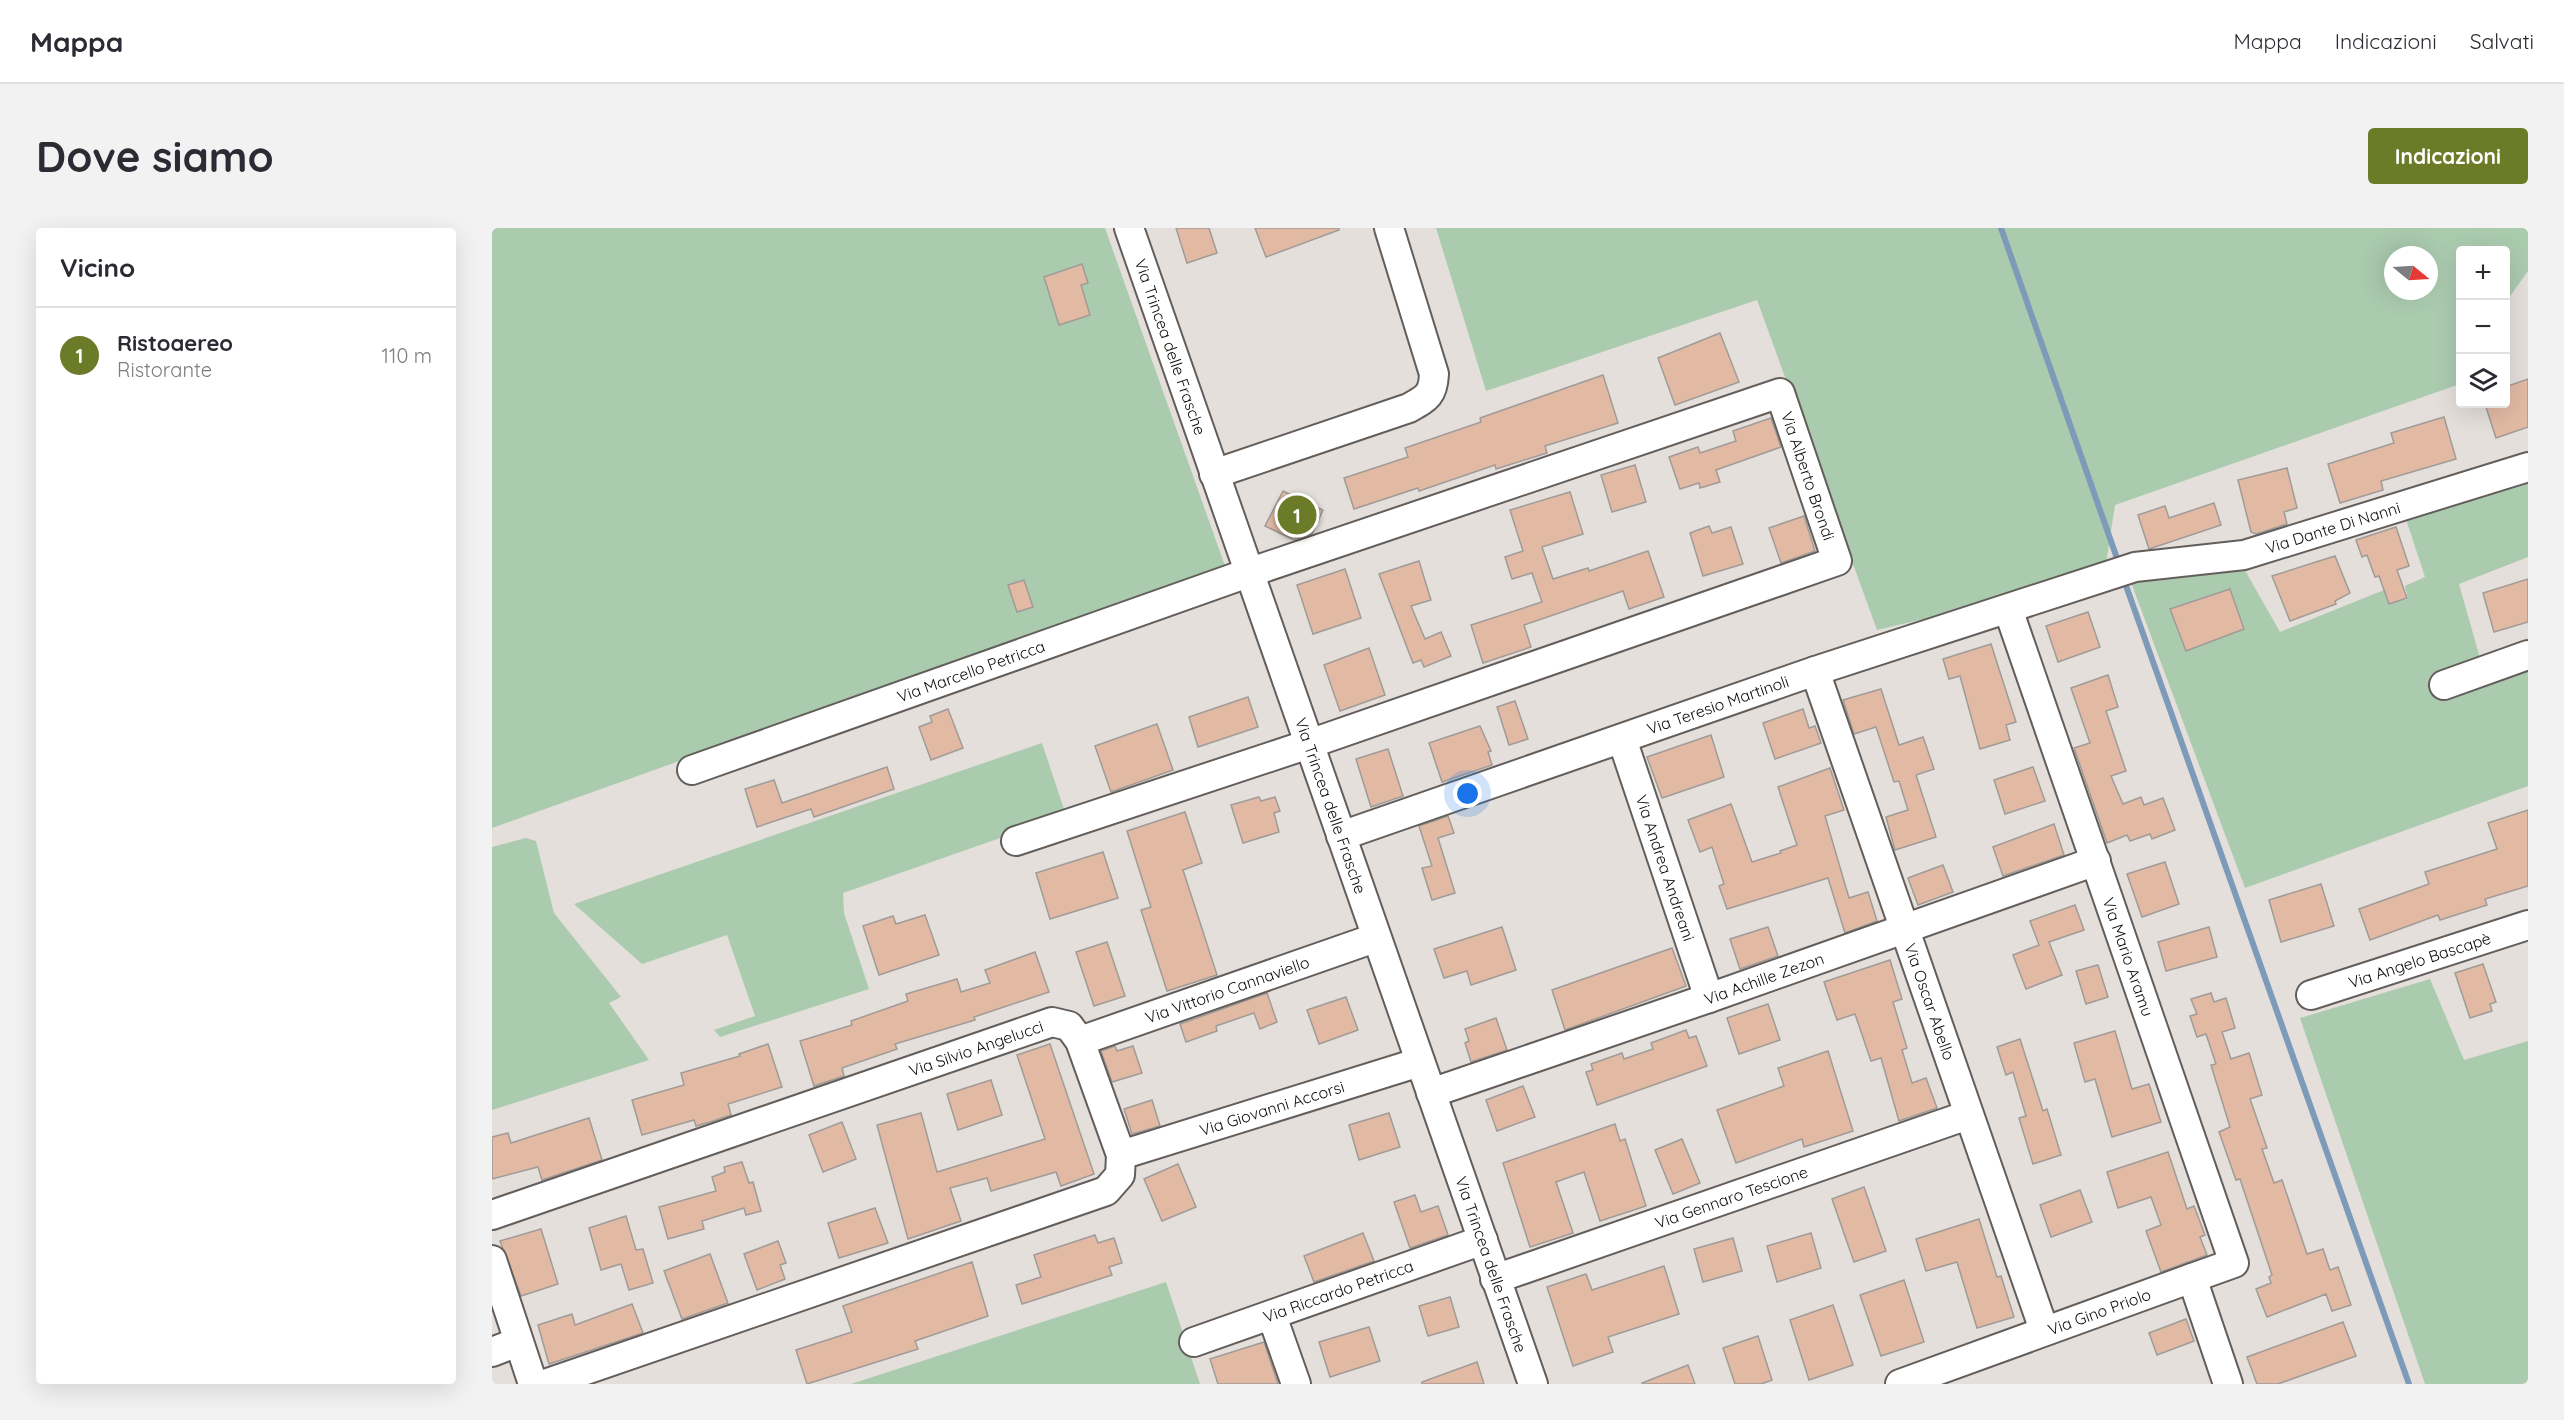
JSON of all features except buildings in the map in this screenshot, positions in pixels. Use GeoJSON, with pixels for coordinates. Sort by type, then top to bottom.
{"type":"FeatureCollection","features":[{"type":"Feature","properties":{"kind":"street","name":"Via Trincea delle Frasche"},"geometry":{"type":"LineString","coordinates":[[1129,228],[1375,938],[1533,1384]]}},
{"type":"Feature","properties":{"kind":"street"},"geometry":{"type":"LineString","coordinates":[[1214,474],[1409,408],[1425,399],[1433,389],[1434,374],[1389,228]]}},
{"type":"Feature","properties":{"kind":"street","name":"Via Alberto Brondi"},"geometry":{"type":"LineString","coordinates":[[1248,573],[1780,393],[1837,561],[1309,744]]}},
{"type":"Feature","properties":{"kind":"street","name":"Via Dante Di Nanni"},"geometry":{"type":"LineString","coordinates":[[2096,579],[2135,567],[2244,555],[2528,467]]}},
{"type":"Feature","properties":{"kind":"street","name":"Via Marcello Petricca"},"geometry":{"type":"LineString","coordinates":[[692,770],[1248,573]]}},
{"type":"Feature","properties":{"kind":"street","name":"Via Teresio Martinoli"},"geometry":{"type":"LineString","coordinates":[[1341,836],[1815,672],[2096,579]]}},
{"type":"Feature","properties":{"kind":"street","name":"Via Mario Aramu"},"geometry":{"type":"LineString","coordinates":[[2008,609],[2234,1263],[2192,1278]]}},
{"type":"Feature","properties":{"kind":"street"},"geometry":{"type":"LineString","coordinates":[[2444,685],[2528,655]]}},
{"type":"Feature","properties":{"kind":"street","name":"Via Oscar Abello"},"geometry":{"type":"LineString","coordinates":[[1815,672],[2044,1330]]}},
{"type":"Feature","properties":{"kind":"street","name":"Via Andrea Andreani"},"geometry":{"type":"LineString","coordinates":[[1622,740],[1709,998]]}},
{"type":"Feature","properties":{"kind":"street"},"geometry":{"type":"LineString","coordinates":[[1016,841],[1309,744]]}},
{"type":"Feature","properties":{"kind":"street","name":"Via Achille Zezon"},"geometry":{"type":"LineString","coordinates":[[1431,1093],[1709,998],[2096,861]]}},
{"type":"Feature","properties":{"kind":"street","name":"Via Angelo Bascapè"},"geometry":{"type":"LineString","coordinates":[[2311,995],[2528,925]]}},
{"type":"Feature","properties":{"kind":"street","name":"Via Vittorio Cannaviello"},"geometry":{"type":"LineString","coordinates":[[1080,1041],[1375,938]]}},
{"type":"Feature","properties":{"kind":"street","name":"Via Silvio Angelucci"},"geometry":{"type":"LineString","coordinates":[[492,1215],[1052,1022],[1070,1026],[1080,1041]]}},
{"type":"Feature","properties":{"kind":"street"},"geometry":{"type":"LineString","coordinates":[[545,1384],[1106,1191],[1120,1175],[1121,1155],[1080,1041]]}},
{"type":"Feature","properties":{"kind":"street","name":"Via Giovanni Accorsi"},"geometry":{"type":"LineString","coordinates":[[1121,1155],[1420,1062]]}},
{"type":"Feature","properties":{"kind":"street","name":"Via Gennaro Tescione"},"geometry":{"type":"LineString","coordinates":[[1495,1279],[1968,1115]]}},
{"type":"Feature","properties":{"kind":"street","name":"Via Riccardo Petricca"},"geometry":{"type":"LineString","coordinates":[[1194,1342],[1483,1240]]}},
{"type":"Feature","properties":{"kind":"street"},"geometry":{"type":"LineString","coordinates":[[492,1260],[505,1347],[533,1384]]}},
{"type":"Feature","properties":{"kind":"street"},"geometry":{"type":"LineString","coordinates":[[2192,1278],[2228,1384]]}},
{"type":"Feature","properties":{"kind":"street","name":"Via Gino Priolo"},"geometry":{"type":"LineString","coordinates":[[1900,1384],[2192,1278]]}},
{"type":"Feature","properties":{"kind":"street"},"geometry":{"type":"LineString","coordinates":[[1272,1316],[1296,1384]]}},
{"type":"Feature","properties":{"kind":"green space"},"geometry":{"type":"Polygon","coordinates":[[[492,228],[1105,228],[1225,566],[492,828],[492,228]]]}},
{"type":"Feature","properties":{"kind":"green space"},"geometry":{"type":"Polygon","coordinates":[[[1436,228],[2528,228],[2528,271],[2510,296],[2510,246],[2456,246],[2456,385],[2115,505],[2104,577],[1877,630],[1757,300],[1486,391],[1436,228]]]}},
{"type":"Feature","properties":{"kind":"green space"},"geometry":{"type":"Polygon","coordinates":[[[2528,472],[2528,557],[2459,584],[2480,658],[2444,669],[2455,693],[2528,668],[2528,786],[2245,888],[2129,577],[2242,565],[2280,632],[2384,590],[2390,603],[2408,599],[2405,586],[2425,577],[2403,510],[2528,472]]]}},
{"type":"Feature","properties":{"kind":"green space"},"geometry":{"type":"Polygon","coordinates":[[[1042,743],[1066,815],[843,893],[844,913],[869,989],[720,1037],[714,1030],[755,1016],[727,935],[642,964],[574,904],[1042,743]]]}},
{"type":"Feature","properties":{"kind":"green space"},"geometry":{"type":"Polygon","coordinates":[[[526,838],[536,841],[554,913],[621,997],[609,1003],[649,1060],[492,1110],[492,847],[526,838]]]}},
{"type":"Feature","properties":{"kind":"green space"},"geometry":{"type":"Polygon","coordinates":[[[2430,979],[2464,1060],[2528,1041],[2528,1384],[2425,1384],[2300,1018],[2430,979]]]}},
{"type":"Feature","properties":{"kind":"green space"},"geometry":{"type":"Polygon","coordinates":[[[1166,1282],[1200,1384],[851,1384],[1166,1282]]]}},
{"type":"Feature","properties":{"kind":"waterway"},"geometry":{"type":"LineString","coordinates":[[2001,228],[2119,564]]}},
{"type":"Feature","properties":{"kind":"waterway"},"geometry":{"type":"LineString","coordinates":[[2124,580],[2409,1384]]}},
{"type":"Feature","properties":{"kind":"place","name":"Ristoaereo"},"geometry":{"type":"Point","coordinates":[1297,515]}}]}
